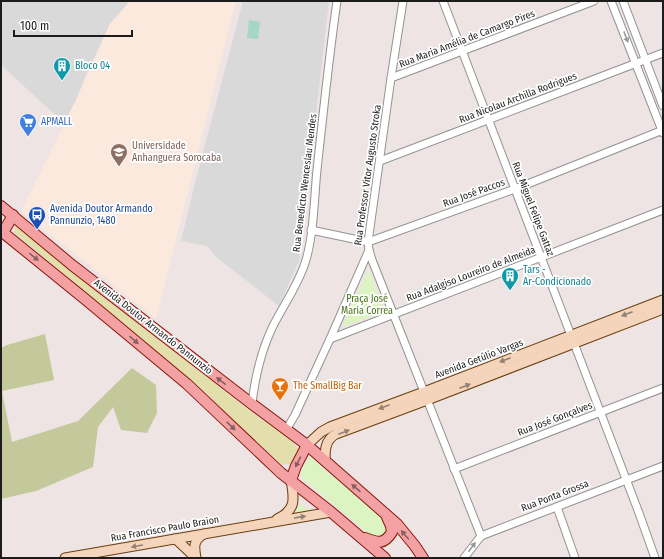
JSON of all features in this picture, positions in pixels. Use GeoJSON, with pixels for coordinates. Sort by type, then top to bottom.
{"type":"FeatureCollection","features":[{"type":"Feature","properties":{"kind":"main road","name":"Avenida Doutor Armando Pannunzio"},"geometry":{"type":"LineString","coordinates":[[1,206],[72,265],[307,445],[397,524],[423,558]]}},
{"type":"Feature","properties":{"kind":"main road"},"geometry":{"type":"LineString","coordinates":[[2,232],[13,215]]}},
{"type":"Feature","properties":{"kind":"main road","name":"Avenida Doutor Armando Pannunzio"},"geometry":{"type":"LineString","coordinates":[[2,232],[187,384],[281,473],[331,512],[385,558]]}},
{"type":"Feature","properties":{"kind":"main road"},"geometry":{"type":"LineString","coordinates":[[291,480],[296,466],[307,445]]}},
{"type":"Feature","properties":{"kind":"main road"},"geometry":{"type":"LineString","coordinates":[[361,537],[374,542],[383,542],[388,538],[392,532],[385,513]]}},
{"type":"Feature","properties":{"kind":"street","name":"Rua Benedicto Wenceslau Mendes"},"geometry":{"type":"LineString","coordinates":[[252,404],[254,384],[259,361],[273,327],[301,273],[306,260],[312,230],[329,56],[337,1]]}},
{"type":"Feature","properties":{"kind":"street","name":"Rua Professor Vitor Augusto Stroka"},"geometry":{"type":"LineString","coordinates":[[286,430],[295,415],[330,339],[368,246],[403,1]]}},
{"type":"Feature","properties":{"kind":"street","name":"Rua Miguel Felipe Gattaz"},"geometry":{"type":"LineString","coordinates":[[443,1],[655,558]]}},
{"type":"Feature","properties":{"kind":"street","name":"Rua Maria Amélia de Camargo Pires"},"geometry":{"type":"LineString","coordinates":[[391,78],[594,1]]}},
{"type":"Feature","properties":{"kind":"street"},"geometry":{"type":"LineString","coordinates":[[611,1],[663,131]]}},
{"type":"Feature","properties":{"kind":"street"},"geometry":{"type":"LineString","coordinates":[[622,1],[663,106]]}},
{"type":"Feature","properties":{"kind":"street","name":"Rua Nicolau Archilla Rodrigues"},"geometry":{"type":"LineString","coordinates":[[380,161],[663,53]]}},
{"type":"Feature","properties":{"kind":"street","name":"Rua José Paccos"},"geometry":{"type":"LineString","coordinates":[[368,246],[663,131]]}},
{"type":"Feature","properties":{"kind":"street","name":"Rua Adalgiso Loureiro de Almeida"},"geometry":{"type":"LineString","coordinates":[[330,339],[663,210]]}},
{"type":"Feature","properties":{"kind":"street"},"geometry":{"type":"LineString","coordinates":[[312,230],[368,246],[393,315],[480,536],[464,558]]}},
{"type":"Feature","properties":{"kind":"street","name":"Avenida Getúlio Vargas"},"geometry":{"type":"LineString","coordinates":[[325,461],[326,444],[333,436],[425,396],[572,339],[663,300]]}},
{"type":"Feature","properties":{"kind":"street","name":"Avenida Getúlio Vargas"},"geometry":{"type":"LineString","coordinates":[[572,339],[663,309]]}},
{"type":"Feature","properties":{"kind":"street","name":"Rua José Gonçalves"},"geometry":{"type":"LineString","coordinates":[[454,469],[663,388]]}},
{"type":"Feature","properties":{"kind":"street","name":"Avenida Getúlio Vargas"},"geometry":{"type":"LineString","coordinates":[[307,445],[321,432],[330,427],[425,396]]}},
{"type":"Feature","properties":{"kind":"street","name":"Rua Ponta Grossa"},"geometry":{"type":"LineString","coordinates":[[480,536],[663,466]]}},
{"type":"Feature","properties":{"kind":"street","name":"Rua Francisco Paulo Braion"},"geometry":{"type":"LineString","coordinates":[[269,522],[285,515],[292,506],[294,497],[291,480]]}},
{"type":"Feature","properties":{"kind":"street"},"geometry":{"type":"LineString","coordinates":[[557,507],[575,558]]}},
{"type":"Feature","properties":{"kind":"street","name":"Rua Francisco Paulo Braion"},"geometry":{"type":"LineString","coordinates":[[69,558],[331,512]]}},
{"type":"Feature","properties":{"kind":"street"},"geometry":{"type":"LineString","coordinates":[[196,558],[195,549],[197,539],[207,533]]}},
{"type":"Feature","properties":{"kind":"street"},"geometry":{"type":"LineString","coordinates":[[175,539],[196,558]]}},
{"type":"Feature","properties":{"kind":"shaded area"},"geometry":{"type":"Polygon","coordinates":[[[1,1],[130,1],[110,24],[84,79],[77,98],[64,123],[1,65],[1,1]]]}},
{"type":"Feature","properties":{"kind":"shaded area","name":"Universidade Anhanguera Sorocaba"},"geometry":{"type":"Polygon","coordinates":[[[130,1],[236,1],[156,319],[21,211],[77,98],[110,24],[130,1]]]}},
{"type":"Feature","properties":{"kind":"shaded area"},"geometry":{"type":"Polygon","coordinates":[[[243,1],[329,1],[299,261],[279,306],[216,257],[207,246],[181,241],[243,1]]]}},
{"type":"Feature","properties":{"kind":"shaded area"},"geometry":{"type":"Polygon","coordinates":[[[249,20],[260,22],[258,39],[247,38],[249,20]]]}},
{"type":"Feature","properties":{"kind":"shaded area"},"geometry":{"type":"Polygon","coordinates":[[[17,225],[232,397],[290,439],[299,449],[291,465],[282,465],[228,416],[207,394],[15,234],[14,228],[17,225]]]}},
{"type":"Feature","properties":{"kind":"shaded area"},"geometry":{"type":"Polygon","coordinates":[[[45,334],[54,380],[2,391],[12,442],[78,421],[132,368],[156,385],[157,413],[147,433],[121,430],[113,407],[98,427],[93,467],[36,491],[1,499],[1,348],[45,334]]]}},
{"type":"Feature","properties":{"kind":"green space","name":"Praça José Maria Correa"},"geometry":{"type":"Polygon","coordinates":[[[368,271],[370,272],[383,312],[344,326],[343,324],[368,271]]]}},
{"type":"Feature","properties":{"kind":"green space"},"geometry":{"type":"Polygon","coordinates":[[[309,456],[386,521],[389,528],[382,539],[375,539],[303,479],[300,473],[309,456]]]}},
{"type":"Feature","properties":{"kind":"green space"},"geometry":{"type":"Polygon","coordinates":[[[300,504],[312,512],[299,514],[295,512],[300,504]]]}},
{"type":"Feature","properties":{"kind":"place","name":"Bloco 04"},"geometry":{"type":"Point","coordinates":[62,81]}},
{"type":"Feature","properties":{"kind":"place","name":"APMALL"},"geometry":{"type":"Point","coordinates":[28,137]}},
{"type":"Feature","properties":{"kind":"place","name":"Universidade Anhanguera Sorocaba"},"geometry":{"type":"Point","coordinates":[119,167]}},
{"type":"Feature","properties":{"kind":"place","name":"Avenida Doutor Armando Pannunzio, 1480"},"geometry":{"type":"Point","coordinates":[37,230]}},
{"type":"Feature","properties":{"kind":"place","name":"Tars - Ar-Condicionado"},"geometry":{"type":"Point","coordinates":[510,291]}},
{"type":"Feature","properties":{"kind":"place","name":"The SmallBig Bar"},"geometry":{"type":"Point","coordinates":[280,401]}}]}
